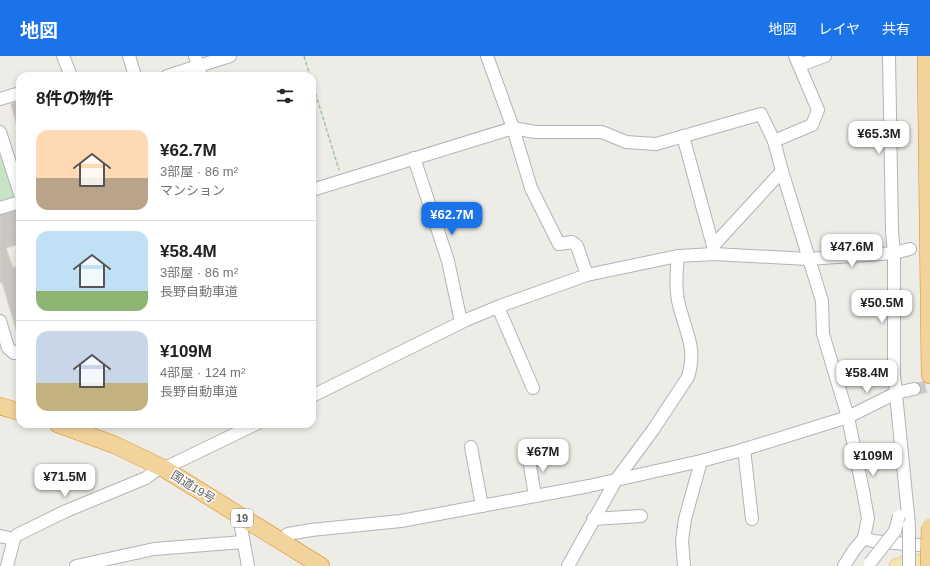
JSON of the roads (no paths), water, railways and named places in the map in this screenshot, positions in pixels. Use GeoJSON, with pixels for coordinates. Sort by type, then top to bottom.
{"type":"FeatureCollection","features":[{"type":"Feature","properties":{"kind":"highway"},"geometry":{"type":"LineString","coordinates":[[926,56],[930,374]]}},
{"type":"Feature","properties":{"kind":"highway"},"geometry":{"type":"LineString","coordinates":[[0,406],[16,411]]}},
{"type":"Feature","properties":{"kind":"highway","name":"国道19号"},"geometry":{"type":"LineString","coordinates":[[69,428],[115,445],[164,468],[321,566]]}},
{"type":"Feature","properties":{"kind":"highway"},"geometry":{"type":"LineString","coordinates":[[929,566],[930,527]]}},
{"type":"Feature","properties":{"kind":"main road"},"geometry":{"type":"LineString","coordinates":[[897,566],[906,563],[930,562]]}},
{"type":"Feature","properties":{"kind":"street"},"geometry":{"type":"LineString","coordinates":[[63,56],[69,72]]}},
{"type":"Feature","properties":{"kind":"street"},"geometry":{"type":"LineString","coordinates":[[129,56],[134,72]]}},
{"type":"Feature","properties":{"kind":"street"},"geometry":{"type":"LineString","coordinates":[[179,72],[230,56]]}},
{"type":"Feature","properties":{"kind":"street"},"geometry":{"type":"LineString","coordinates":[[487,56],[513,128],[531,188],[559,244],[572,242],[576,246],[587,275]]}},
{"type":"Feature","properties":{"kind":"street"},"geometry":{"type":"LineString","coordinates":[[774,141],[812,125],[818,110],[798,60],[825,56]]}},
{"type":"Feature","properties":{"kind":"street"},"geometry":{"type":"LineString","coordinates":[[889,56],[892,231],[894,253],[894,374],[909,525],[909,566]]}},
{"type":"Feature","properties":{"kind":"street"},"geometry":{"type":"LineString","coordinates":[[0,99],[16,94]]}},
{"type":"Feature","properties":{"kind":"street"},"geometry":{"type":"LineString","coordinates":[[316,189],[513,128],[535,132],[602,132],[626,142],[656,144],[761,114],[774,141],[808,259],[822,301],[823,334],[848,417],[868,518],[864,538],[844,566]]}},
{"type":"Feature","properties":{"kind":"street"},"geometry":{"type":"LineString","coordinates":[[0,132],[15,159]]}},
{"type":"Feature","properties":{"kind":"street"},"geometry":{"type":"LineString","coordinates":[[683,136],[713,250]]}},
{"type":"Feature","properties":{"kind":"street"},"geometry":{"type":"LineString","coordinates":[[414,158],[448,261],[461,322]]}},
{"type":"Feature","properties":{"kind":"street"},"geometry":{"type":"LineString","coordinates":[[713,250],[782,171]]}},
{"type":"Feature","properties":{"kind":"street"},"geometry":{"type":"LineString","coordinates":[[0,208],[16,203]]}},
{"type":"Feature","properties":{"kind":"street"},"geometry":{"type":"LineString","coordinates":[[316,394],[461,322],[587,275],[713,250],[808,259],[894,253],[910,249]]}},
{"type":"Feature","properties":{"kind":"street"},"geometry":{"type":"LineString","coordinates":[[568,566],[616,480],[653,430],[688,378],[692,356],[690,339],[679,304],[675,278],[678,256]]}},
{"type":"Feature","properties":{"kind":"street"},"geometry":{"type":"LineString","coordinates":[[498,307],[533,388]]}},
{"type":"Feature","properties":{"kind":"street"},"geometry":{"type":"LineString","coordinates":[[1,326],[8,348],[14,353],[16,352]]}},
{"type":"Feature","properties":{"kind":"street"},"geometry":{"type":"LineString","coordinates":[[281,541],[288,534],[311,530],[402,521],[616,480],[702,461],[848,417],[896,393],[914,389]]}},
{"type":"Feature","properties":{"kind":"street"},"geometry":{"type":"LineString","coordinates":[[7,566],[14,539],[17,535],[66,511],[146,478],[155,472],[248,428]]}},
{"type":"Feature","properties":{"kind":"street"},"geometry":{"type":"LineString","coordinates":[[869,565],[895,532],[899,516],[899,430]]}},
{"type":"Feature","properties":{"kind":"street"},"geometry":{"type":"LineString","coordinates":[[471,447],[482,506]]}},
{"type":"Feature","properties":{"kind":"street"},"geometry":{"type":"LineString","coordinates":[[744,449],[752,518]]}},
{"type":"Feature","properties":{"kind":"street"},"geometry":{"type":"LineString","coordinates":[[528,454],[534,496]]}},
{"type":"Feature","properties":{"kind":"street"},"geometry":{"type":"LineString","coordinates":[[684,566],[682,542],[685,519],[702,461]]}},
{"type":"Feature","properties":{"kind":"street"},"geometry":{"type":"LineString","coordinates":[[239,516],[248,566]]}},
{"type":"Feature","properties":{"kind":"street"},"geometry":{"type":"LineString","coordinates":[[593,519],[641,516]]}},
{"type":"Feature","properties":{"kind":"street"},"geometry":{"type":"LineString","coordinates":[[0,536],[14,539]]}},
{"type":"Feature","properties":{"kind":"street"},"geometry":{"type":"LineString","coordinates":[[864,538],[873,541],[930,546]]}},
{"type":"Feature","properties":{"kind":"street"},"geometry":{"type":"LineString","coordinates":[[76,566],[154,549],[243,542]]}},
{"type":"Feature","properties":{"kind":"tunnel"},"geometry":{"type":"LineString","coordinates":[[914,389],[930,386]]}}]}
